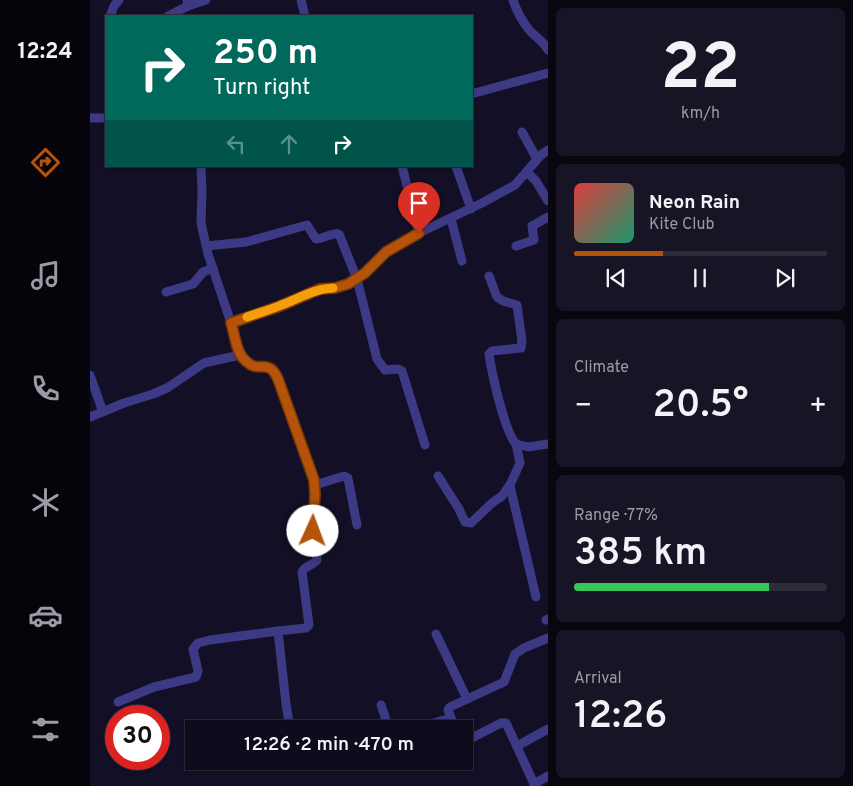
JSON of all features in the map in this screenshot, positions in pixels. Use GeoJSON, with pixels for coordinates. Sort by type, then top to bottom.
{"type":"FeatureCollection","features":[{"type":"Feature","properties":{"kind":"street"},"geometry":{"type":"LineString","coordinates":[[110,15],[119,0]]}},
{"type":"Feature","properties":{"kind":"street"},"geometry":{"type":"LineString","coordinates":[[170,15],[188,3],[206,0]]}},
{"type":"Feature","properties":{"kind":"street"},"geometry":{"type":"LineString","coordinates":[[301,0],[305,15]]}},
{"type":"Feature","properties":{"kind":"street"},"geometry":{"type":"LineString","coordinates":[[513,0],[519,15],[526,25],[545,44],[548,50]]}},
{"type":"Feature","properties":{"kind":"street"},"geometry":{"type":"LineString","coordinates":[[473,93],[548,73]]}},
{"type":"Feature","properties":{"kind":"street"},"geometry":{"type":"LineString","coordinates":[[90,118],[105,118]]}},
{"type":"Feature","properties":{"kind":"street"},"geometry":{"type":"LineString","coordinates":[[522,132],[537,159]]}},
{"type":"Feature","properties":{"kind":"street"},"geometry":{"type":"LineString","coordinates":[[231,323],[280,306],[320,289],[341,287],[357,279],[386,252],[419,233],[471,209],[515,185],[537,159],[548,150]]}},
{"type":"Feature","properties":{"kind":"street"},"geometry":{"type":"LineString","coordinates":[[118,702],[154,687],[196,677],[198,670],[193,649],[198,643],[306,628],[309,625],[302,575],[303,570],[316,563],[317,560],[313,531],[315,485],[275,372],[268,367],[249,365],[240,354],[206,246],[200,216],[201,167]]}},
{"type":"Feature","properties":{"kind":"street"},"geometry":{"type":"LineString","coordinates":[[402,167],[419,233]]}},
{"type":"Feature","properties":{"kind":"street"},"geometry":{"type":"LineString","coordinates":[[456,167],[471,209]]}},
{"type":"Feature","properties":{"kind":"street"},"geometry":{"type":"LineString","coordinates":[[527,172],[536,181],[548,201]]}},
{"type":"Feature","properties":{"kind":"street"},"geometry":{"type":"LineString","coordinates":[[516,246],[534,240],[532,226],[548,217]]}},
{"type":"Feature","properties":{"kind":"street"},"geometry":{"type":"LineString","coordinates":[[451,219],[462,261]]}},
{"type":"Feature","properties":{"kind":"street"},"geometry":{"type":"LineString","coordinates":[[206,246],[246,242],[307,226],[316,239],[334,233],[339,234],[357,279],[379,364],[385,370],[398,369],[402,371],[425,445]]}},
{"type":"Feature","properties":{"kind":"street"},"geometry":{"type":"LineString","coordinates":[[166,292],[193,284],[203,272],[213,268]]}},
{"type":"Feature","properties":{"kind":"street"},"geometry":{"type":"LineString","coordinates":[[438,476],[468,524],[502,496],[510,486],[520,463],[516,444],[503,416],[489,354],[518,349],[522,346],[518,308],[516,304],[503,301],[497,297],[489,276]]}},
{"type":"Feature","properties":{"kind":"street"},"geometry":{"type":"LineString","coordinates":[[90,417],[167,388],[204,363],[240,354]]}},
{"type":"Feature","properties":{"kind":"street"},"geometry":{"type":"LineString","coordinates":[[90,375],[103,412]]}},
{"type":"Feature","properties":{"kind":"street"},"geometry":{"type":"LineString","coordinates":[[516,444],[528,447],[548,444]]}},
{"type":"Feature","properties":{"kind":"street"},"geometry":{"type":"LineString","coordinates":[[315,485],[344,476],[348,478],[357,525]]}},
{"type":"Feature","properties":{"kind":"street"},"geometry":{"type":"LineString","coordinates":[[510,486],[536,597]]}},
{"type":"Feature","properties":{"kind":"street"},"geometry":{"type":"LineString","coordinates":[[278,631],[289,720]]}},
{"type":"Feature","properties":{"kind":"street"},"geometry":{"type":"LineString","coordinates":[[436,634],[467,699]]}},
{"type":"Feature","properties":{"kind":"street"},"geometry":{"type":"LineString","coordinates":[[444,720],[451,718],[448,708],[454,704],[484,693],[504,682],[515,654],[548,638]]}},
{"type":"Feature","properties":{"kind":"street"},"geometry":{"type":"LineString","coordinates":[[381,705],[386,720]]}},
{"type":"Feature","properties":{"kind":"street"},"geometry":{"type":"LineString","coordinates":[[473,738],[503,723],[508,725],[534,785],[548,776]]}},
{"type":"Feature","properties":{"kind":"street"},"geometry":{"type":"LineString","coordinates":[[517,746],[548,729]]}},
{"type":"Feature","properties":{"kind":"slow traffic"},"geometry":{"type":"LineString","coordinates":[[247,317],[280,306],[320,289],[333,288]]}},
{"type":"Feature","properties":{"kind":"route"},"geometry":{"type":"LineString","coordinates":[[313,531],[314,480],[278,379],[272,369],[268,367],[254,367],[245,361],[240,354],[231,323],[280,306],[320,289],[341,287],[348,284],[365,273],[386,252],[419,233]]}}]}
